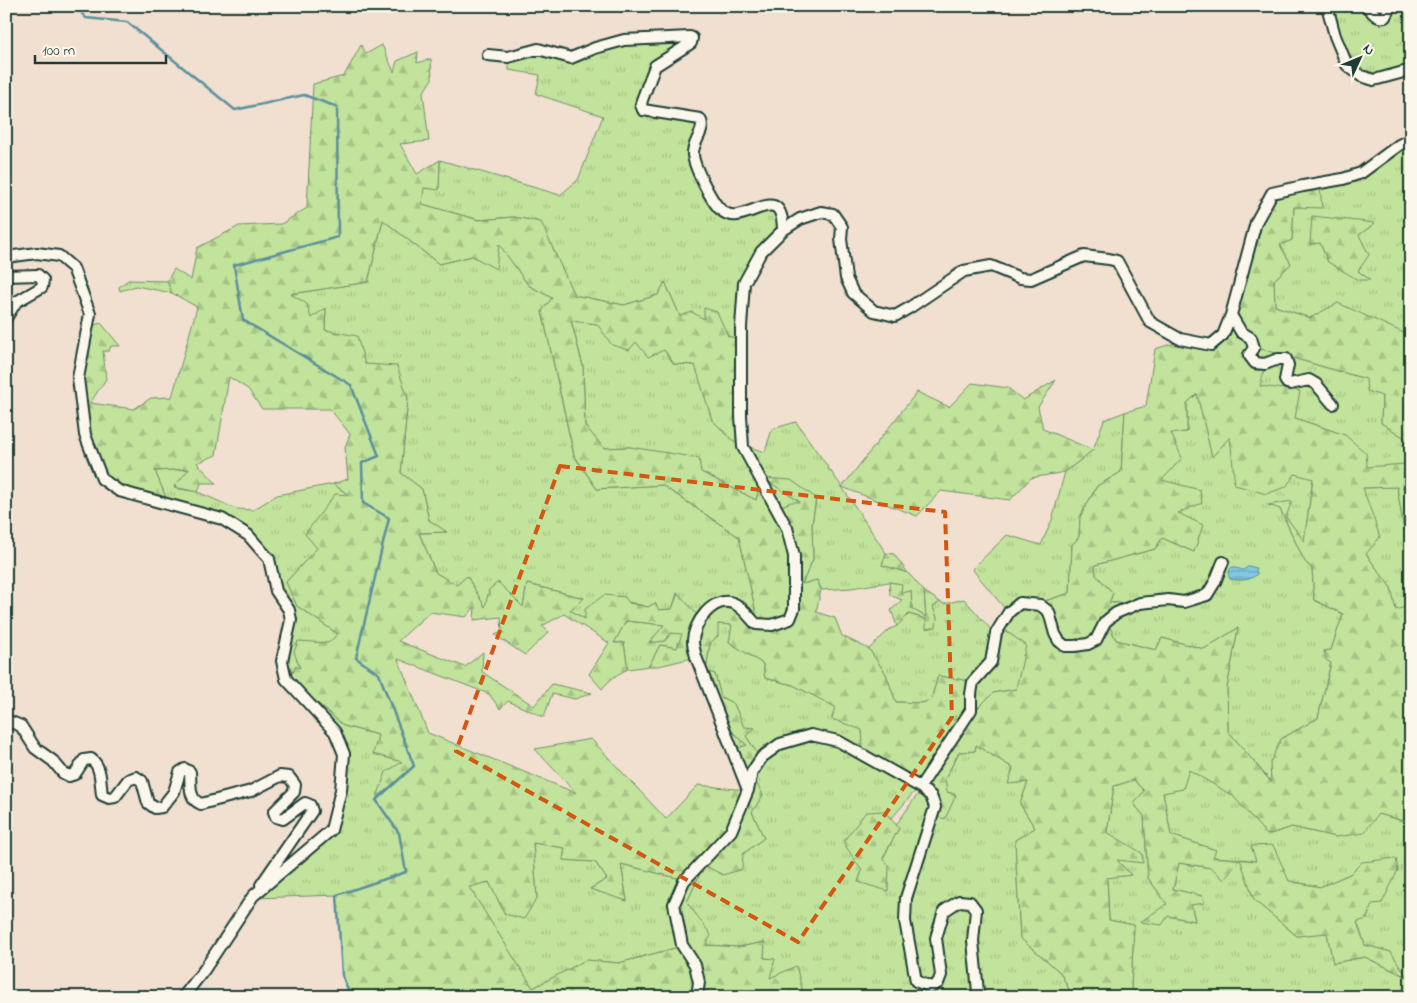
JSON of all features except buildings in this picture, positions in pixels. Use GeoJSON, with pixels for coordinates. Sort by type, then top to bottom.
{"type":"FeatureCollection","features":[{"type":"Feature","properties":{"kind":"street"},"geometry":{"type":"LineString","coordinates":[[1327,6],[1335,36],[1347,65],[1361,76],[1374,80],[1411,70]]}},
{"type":"Feature","properties":{"kind":"street"},"geometry":{"type":"LineString","coordinates":[[1366,6],[1378,17],[1382,18],[1385,17],[1390,6]]}},
{"type":"Feature","properties":{"kind":"street"},"geometry":{"type":"LineString","coordinates":[[488,55],[508,57],[538,49],[571,58],[595,48],[624,40],[690,37],[691,43],[655,66],[642,100],[643,110],[700,119],[702,128],[693,148],[692,156],[703,183],[717,206],[723,212],[736,215],[770,205],[777,208],[781,215],[783,230]]}},
{"type":"Feature","properties":{"kind":"street"},"geometry":{"type":"LineString","coordinates":[[748,790],[696,657],[693,641],[701,619],[715,604],[726,602],[736,604],[756,624],[772,625],[790,619],[794,609],[794,556],[787,528],[743,447],[741,416],[741,327],[744,283],[761,252],[783,230],[800,219],[820,212],[833,214],[842,227],[841,239],[846,278],[853,294],[874,311],[895,316],[964,271],[991,266],[1020,278],[1031,279],[1084,256],[1117,261],[1150,322],[1180,339],[1211,345],[1223,335],[1231,316],[1256,222],[1272,193],[1343,179],[1361,173],[1399,145],[1411,139]]}},
{"type":"Feature","properties":{"kind":"street"},"geometry":{"type":"LineString","coordinates":[[6,257],[37,253],[59,256],[73,268],[90,314],[78,378],[85,435],[102,479],[119,491],[222,519],[248,535],[269,559],[276,591],[289,610],[291,620],[282,661],[286,679],[334,732],[344,754],[341,790],[331,830],[253,896]]}},
{"type":"Feature","properties":{"kind":"street"},"geometry":{"type":"LineString","coordinates":[[6,276],[38,275],[43,280],[42,287],[16,302],[6,318]]}},
{"type":"Feature","properties":{"kind":"street"},"geometry":{"type":"LineString","coordinates":[[1231,316],[1241,332],[1251,338],[1254,348],[1249,354],[1255,364],[1286,359],[1288,365],[1285,380],[1287,383],[1309,380],[1316,384],[1333,404]]}},
{"type":"Feature","properties":{"kind":"street"},"geometry":{"type":"LineString","coordinates":[[920,786],[971,710],[971,694],[974,682],[992,662],[996,633],[1009,612],[1020,603],[1040,605],[1049,612],[1055,634],[1065,646],[1088,644],[1096,640],[1105,622],[1116,613],[1140,603],[1168,600],[1184,602],[1206,595],[1215,582],[1223,562]]}},
{"type":"Feature","properties":{"kind":"street"},"geometry":{"type":"LineString","coordinates":[[6,720],[22,726],[35,748],[54,761],[63,773],[69,776],[75,774],[84,760],[91,759],[96,763],[99,771],[102,795],[109,798],[115,797],[128,780],[136,777],[142,781],[148,803],[155,808],[162,807],[174,792],[180,772],[185,770],[190,772],[192,795],[195,801],[201,804],[251,791],[280,776],[288,777],[295,785],[294,792],[274,812],[276,817],[283,819],[304,803],[310,805],[312,811],[204,970],[183,997]]}},
{"type":"Feature","properties":{"kind":"street"},"geometry":{"type":"LineString","coordinates":[[697,997],[699,982],[697,973],[695,965],[682,945],[674,904],[684,881],[731,831],[748,790],[752,772],[762,757],[780,744],[811,735],[838,741],[920,786],[931,796],[935,808],[906,898],[905,921],[916,981],[931,987],[938,983],[941,975],[936,938],[944,911],[959,901],[970,902],[976,910],[973,941],[978,992],[976,997]]}},
{"type":"Feature","properties":{"kind":"highlighted area"},"geometry":{"type":"Polygon","coordinates":[[[560,466],[945,512],[952,717],[798,942],[456,751],[560,466]]]}},
{"type":"Feature","properties":{"kind":"green space"},"geometry":{"type":"Polygon","coordinates":[[[1330,6],[1411,6],[1411,67],[1373,76],[1363,73],[1355,67],[1343,49],[1330,6]]]}},
{"type":"Feature","properties":{"kind":"green space"},"geometry":{"type":"Polygon","coordinates":[[[689,40],[658,60],[638,106],[699,124],[690,147],[721,215],[763,209],[775,211],[780,229],[741,282],[738,339],[728,336],[705,319],[680,316],[665,282],[658,295],[624,305],[574,295],[540,222],[514,217],[479,220],[422,204],[423,188],[439,189],[440,160],[560,195],[578,180],[603,116],[536,94],[540,75],[509,70],[509,60],[538,52],[567,61],[625,43],[689,40]]]}},
{"type":"Feature","properties":{"kind":"green space"},"geometry":{"type":"Polygon","coordinates":[[[361,45],[366,54],[382,45],[394,72],[397,61],[418,52],[417,63],[431,59],[432,79],[423,93],[429,141],[400,144],[417,174],[440,160],[439,190],[424,188],[422,204],[479,220],[514,217],[541,222],[574,295],[624,305],[658,295],[665,282],[680,316],[692,312],[704,319],[704,308],[717,312],[728,336],[738,339],[740,447],[712,420],[695,365],[674,364],[664,350],[648,357],[636,342],[629,350],[612,345],[597,324],[571,321],[583,366],[585,426],[604,448],[630,447],[699,458],[701,472],[756,500],[760,485],[784,529],[791,556],[791,609],[787,616],[771,622],[758,621],[739,537],[662,485],[597,489],[574,455],[542,311],[552,298],[528,285],[499,244],[496,269],[472,256],[439,264],[383,220],[368,282],[291,294],[307,304],[311,318],[326,308],[325,330],[357,336],[365,364],[397,366],[408,398],[401,473],[422,489],[429,520],[447,532],[419,533],[436,573],[457,585],[467,576],[485,607],[489,590],[498,582],[523,607],[527,584],[584,598],[570,610],[585,619],[585,609],[604,595],[625,597],[629,603],[648,607],[655,603],[659,610],[672,609],[678,593],[701,619],[696,629],[696,657],[659,666],[649,666],[660,645],[677,648],[682,634],[671,633],[665,641],[649,643],[664,625],[626,621],[614,643],[624,643],[628,669],[607,683],[602,689],[589,674],[609,643],[564,614],[542,626],[549,632],[525,655],[495,635],[502,632],[501,617],[474,620],[475,607],[466,617],[430,612],[398,641],[465,667],[483,652],[482,672],[534,706],[552,684],[592,693],[575,699],[552,694],[544,717],[508,701],[500,709],[489,694],[398,659],[428,733],[576,793],[535,749],[591,739],[666,819],[698,785],[744,790],[729,830],[681,879],[621,864],[627,901],[590,889],[607,879],[595,862],[563,860],[565,848],[533,843],[537,898],[524,919],[505,914],[489,882],[469,887],[533,988],[586,960],[619,963],[679,947],[693,970],[695,981],[693,997],[351,997],[342,975],[337,895],[406,872],[399,833],[376,800],[386,772],[402,762],[373,754],[378,735],[344,726],[289,678],[286,661],[293,673],[295,666],[300,668],[294,652],[298,641],[328,643],[338,634],[297,606],[286,582],[317,548],[305,534],[335,494],[349,495],[333,484],[348,479],[345,447],[350,434],[330,409],[262,409],[248,389],[229,377],[216,455],[197,463],[216,483],[201,483],[198,492],[174,487],[189,469],[155,471],[167,500],[120,488],[105,477],[88,434],[82,378],[91,326],[101,323],[120,346],[111,346],[109,351],[103,351],[106,379],[90,403],[134,409],[151,398],[172,397],[197,307],[172,293],[167,281],[174,269],[191,280],[197,248],[239,226],[281,224],[307,208],[313,84],[344,76],[361,45]]]}},
{"type":"Feature","properties":{"kind":"green space"},"geometry":{"type":"Polygon","coordinates":[[[1405,146],[1411,157],[1411,345],[1406,334],[1310,318],[1275,306],[1274,280],[1291,264],[1280,244],[1292,240],[1294,206],[1320,186],[1343,183],[1405,146]],[[1374,224],[1310,244],[1320,243],[1328,262],[1369,279],[1358,271],[1359,235],[1374,224]]]}},
{"type":"Feature","properties":{"kind":"green space"},"geometry":{"type":"Polygon","coordinates":[[[1320,186],[1322,208],[1294,207],[1292,240],[1280,245],[1291,264],[1274,280],[1275,306],[1310,318],[1338,303],[1406,334],[1411,345],[1411,451],[1404,446],[1405,438],[1381,423],[1382,396],[1367,391],[1366,379],[1258,348],[1234,315],[1260,224],[1275,196],[1320,186]]]}},
{"type":"Feature","properties":{"kind":"green space"},"geometry":{"type":"Polygon","coordinates":[[[1312,216],[1375,223],[1359,235],[1369,255],[1358,271],[1370,280],[1358,280],[1328,262],[1320,243],[1310,244],[1312,216]]]}},
{"type":"Feature","properties":{"kind":"green space"},"geometry":{"type":"Polygon","coordinates":[[[383,220],[439,264],[472,256],[499,243],[528,285],[552,298],[542,311],[574,456],[597,489],[662,485],[739,537],[758,621],[701,619],[677,593],[672,609],[659,610],[629,602],[586,619],[569,610],[584,598],[527,584],[523,607],[485,608],[467,576],[457,586],[436,573],[419,533],[446,532],[429,520],[422,489],[401,473],[408,398],[325,330],[326,309],[310,319],[290,294],[368,282],[383,220]]]}},
{"type":"Feature","properties":{"kind":"green space"},"geometry":{"type":"Polygon","coordinates":[[[128,280],[167,281],[172,293],[136,286],[120,291],[119,287],[128,280]]]}},
{"type":"Feature","properties":{"kind":"green space"},"geometry":{"type":"Polygon","coordinates":[[[1234,315],[1258,348],[1366,379],[1382,396],[1381,423],[1405,438],[1404,446],[1411,451],[1411,491],[1367,467],[1345,435],[1295,418],[1260,386],[1234,315]]]}},
{"type":"Feature","properties":{"kind":"green space"},"geometry":{"type":"Polygon","coordinates":[[[571,320],[597,324],[636,341],[664,350],[674,364],[696,365],[712,420],[740,447],[760,485],[756,500],[701,472],[630,447],[604,448],[585,426],[583,366],[571,320]]]}},
{"type":"Feature","properties":{"kind":"green space"},"geometry":{"type":"Polygon","coordinates":[[[1231,323],[1239,335],[1248,340],[1251,347],[1245,354],[1253,366],[1265,367],[1260,386],[1300,391],[1295,418],[1345,435],[1366,453],[1367,467],[1405,464],[1402,487],[1411,491],[1411,534],[1404,530],[1397,487],[1363,488],[1380,537],[1366,554],[1391,588],[1396,610],[1411,605],[1411,823],[1378,814],[1364,833],[1336,837],[1292,827],[1267,835],[1233,796],[1189,770],[1183,789],[1163,793],[1171,835],[1216,850],[1213,857],[1240,859],[1224,880],[1212,868],[1179,863],[1173,889],[1202,896],[1205,903],[1191,905],[1195,921],[1168,916],[1162,925],[1140,922],[1167,904],[1148,878],[1144,816],[1134,804],[1144,791],[1134,780],[1114,786],[1107,832],[1142,853],[1143,863],[1117,860],[1131,875],[1107,878],[1109,920],[1134,925],[1131,988],[1140,997],[1073,997],[1060,972],[1020,938],[1015,840],[1035,828],[1020,804],[1028,782],[1008,784],[1013,768],[976,745],[975,751],[959,752],[945,779],[947,792],[956,795],[945,819],[936,816],[936,799],[924,786],[973,713],[993,693],[1016,689],[1026,645],[1003,629],[1011,614],[1021,606],[1035,607],[1044,611],[1048,617],[1052,636],[1056,643],[1065,649],[1071,650],[1083,649],[1095,644],[1108,624],[1116,640],[1156,650],[1162,638],[1204,649],[1238,628],[1227,688],[1228,731],[1271,782],[1270,763],[1281,739],[1318,718],[1331,663],[1326,660],[1324,651],[1331,650],[1343,614],[1314,600],[1312,568],[1305,562],[1280,509],[1268,505],[1292,501],[1286,517],[1304,541],[1313,479],[1295,474],[1286,487],[1266,494],[1235,485],[1230,437],[1212,457],[1197,394],[1187,403],[1187,432],[1171,433],[1182,458],[1162,480],[1200,490],[1202,503],[1178,513],[1203,525],[1194,552],[1162,538],[1155,549],[1095,565],[1096,575],[1113,593],[1109,603],[1131,603],[1110,614],[1102,621],[1094,636],[1083,642],[1068,643],[1061,639],[1057,633],[1055,616],[1052,609],[1042,602],[1070,593],[1072,545],[1079,537],[1080,517],[1097,486],[1121,472],[1125,412],[1146,406],[1155,349],[1178,342],[1212,349],[1227,337],[1231,323]]]}},
{"type":"Feature","properties":{"kind":"green space"},"geometry":{"type":"Polygon","coordinates":[[[1056,380],[1038,407],[1043,429],[1093,450],[1065,472],[1031,478],[1010,500],[941,491],[917,516],[842,487],[917,392],[949,407],[972,383],[1008,388],[1023,400],[1056,380]]]}},
{"type":"Feature","properties":{"kind":"green space"},"geometry":{"type":"Polygon","coordinates":[[[1197,394],[1212,456],[1230,436],[1295,474],[1313,478],[1304,542],[1280,509],[1305,562],[1312,568],[1314,600],[1343,614],[1331,650],[1324,651],[1331,662],[1318,718],[1281,739],[1272,783],[1228,731],[1227,688],[1238,628],[1204,649],[1162,638],[1156,650],[1116,640],[1108,624],[1118,616],[1141,606],[1168,603],[1204,592],[1169,600],[1109,603],[1113,593],[1096,575],[1095,565],[1155,549],[1162,538],[1194,552],[1162,480],[1171,433],[1187,432],[1187,403],[1197,394]]]}},
{"type":"Feature","properties":{"kind":"green space"},"geometry":{"type":"Polygon","coordinates":[[[1125,412],[1121,472],[1097,486],[1080,517],[1079,537],[1072,545],[1070,593],[1042,602],[1006,610],[972,569],[1007,535],[1041,545],[1052,520],[1065,472],[1093,450],[1104,420],[1125,412]]]}},
{"type":"Feature","properties":{"kind":"green space"},"geometry":{"type":"Polygon","coordinates":[[[796,422],[886,553],[882,565],[908,573],[924,591],[926,617],[912,609],[911,591],[901,593],[901,584],[889,582],[822,590],[817,581],[802,584],[813,559],[812,524],[816,498],[765,479],[801,502],[779,507],[746,446],[765,452],[772,429],[796,422]]]}},
{"type":"Feature","properties":{"kind":"green space"},"geometry":{"type":"Polygon","coordinates":[[[190,469],[174,488],[198,492],[236,509],[253,510],[277,495],[333,484],[350,496],[306,534],[317,548],[286,582],[297,606],[338,634],[301,669],[293,673],[286,661],[294,620],[250,533],[167,500],[155,471],[190,469]]]}},
{"type":"Feature","properties":{"kind":"green space"},"geometry":{"type":"Polygon","coordinates":[[[763,478],[791,480],[816,498],[812,524],[813,559],[802,584],[817,580],[821,590],[816,612],[835,618],[842,636],[869,649],[886,674],[896,702],[922,703],[931,700],[938,676],[970,681],[967,710],[919,782],[853,746],[863,745],[862,730],[832,719],[835,707],[793,685],[765,678],[763,664],[729,642],[732,625],[718,624],[718,636],[710,643],[706,671],[715,674],[721,697],[734,704],[744,727],[755,728],[746,736],[757,753],[765,745],[771,746],[747,779],[735,749],[747,745],[725,725],[699,656],[696,641],[704,621],[716,607],[734,607],[755,627],[793,621],[797,594],[779,507],[791,502],[800,502],[763,478]]]}},
{"type":"Feature","properties":{"kind":"green space"},"geometry":{"type":"Polygon","coordinates":[[[1397,487],[1404,530],[1411,534],[1411,605],[1396,611],[1391,588],[1366,554],[1362,488],[1397,487]]]}},
{"type":"Feature","properties":{"kind":"green space"},"geometry":{"type":"Polygon","coordinates":[[[886,553],[894,554],[908,573],[882,565],[886,553]]]}},
{"type":"Feature","properties":{"kind":"green space"},"geometry":{"type":"Polygon","coordinates":[[[889,582],[902,584],[901,593],[911,591],[912,609],[926,617],[924,591],[940,602],[933,607],[937,618],[936,627],[926,629],[926,619],[909,614],[897,626],[891,610],[902,600],[890,595],[889,582]]]}},
{"type":"Feature","properties":{"kind":"green space"},"geometry":{"type":"Polygon","coordinates":[[[964,599],[993,632],[989,661],[970,681],[938,676],[931,700],[922,703],[895,702],[886,674],[869,649],[890,629],[897,626],[908,614],[926,619],[937,618],[933,607],[940,602],[944,604],[964,599]]]}},
{"type":"Feature","properties":{"kind":"green space"},"geometry":{"type":"Polygon","coordinates":[[[626,621],[665,625],[649,642],[671,633],[683,633],[677,648],[660,645],[649,666],[628,669],[624,643],[614,643],[626,621]]]}},
{"type":"Feature","properties":{"kind":"green space"},"geometry":{"type":"Polygon","coordinates":[[[717,624],[733,625],[729,642],[763,664],[765,678],[793,685],[836,707],[862,730],[864,745],[853,746],[811,732],[757,753],[746,736],[754,728],[744,728],[734,704],[721,697],[715,674],[706,671],[710,642],[717,624]]]}},
{"type":"Feature","properties":{"kind":"green space"},"geometry":{"type":"Polygon","coordinates":[[[1003,629],[1027,645],[1016,689],[993,693],[973,713],[976,683],[1003,629]]]}},
{"type":"Feature","properties":{"kind":"green space"},"geometry":{"type":"Polygon","coordinates":[[[289,678],[344,726],[378,735],[403,762],[377,800],[399,833],[406,872],[337,895],[256,898],[334,832],[347,754],[289,678]]]}},
{"type":"Feature","properties":{"kind":"green space"},"geometry":{"type":"Polygon","coordinates":[[[725,725],[748,746],[735,749],[725,725]]]}},
{"type":"Feature","properties":{"kind":"green space"},"geometry":{"type":"Polygon","coordinates":[[[811,738],[836,744],[915,788],[915,791],[891,819],[884,811],[858,882],[883,858],[899,828],[896,825],[920,791],[928,798],[931,808],[903,897],[913,983],[941,985],[939,949],[943,922],[948,913],[956,906],[968,905],[973,911],[975,992],[973,997],[801,997],[803,992],[769,979],[774,959],[764,958],[764,942],[739,947],[705,945],[687,902],[704,865],[743,854],[764,838],[752,812],[763,795],[754,779],[764,759],[781,747],[811,738]]]}},
{"type":"Feature","properties":{"kind":"green space"},"geometry":{"type":"Polygon","coordinates":[[[976,745],[1013,768],[1028,782],[1020,804],[1035,828],[1015,840],[1020,937],[1060,972],[1073,997],[980,997],[972,900],[941,909],[936,980],[931,983],[919,979],[908,920],[909,898],[936,816],[956,795],[947,792],[945,779],[959,752],[975,751],[976,745]]]}},
{"type":"Feature","properties":{"kind":"green space"},"geometry":{"type":"Polygon","coordinates":[[[1188,769],[1233,795],[1267,835],[1292,827],[1336,837],[1378,814],[1411,823],[1411,997],[1140,997],[1131,988],[1134,925],[1109,920],[1107,877],[1131,875],[1117,860],[1107,832],[1114,786],[1134,780],[1144,791],[1134,804],[1144,816],[1148,878],[1167,904],[1167,916],[1195,921],[1191,905],[1202,896],[1173,889],[1179,863],[1212,868],[1240,859],[1212,857],[1215,850],[1171,835],[1163,793],[1188,769]],[[1241,859],[1254,900],[1297,936],[1327,932],[1333,963],[1365,957],[1406,977],[1391,952],[1365,945],[1357,922],[1362,862],[1350,874],[1320,887],[1289,881],[1256,861],[1241,859]]]}},
{"type":"Feature","properties":{"kind":"green space"},"geometry":{"type":"Polygon","coordinates":[[[754,779],[763,795],[752,812],[764,838],[743,854],[742,869],[723,875],[704,865],[687,902],[711,935],[706,945],[739,947],[765,942],[764,958],[775,959],[770,978],[796,966],[803,992],[801,997],[700,997],[685,944],[677,905],[687,883],[734,833],[754,779]]]}},
{"type":"Feature","properties":{"kind":"green space"},"geometry":{"type":"Polygon","coordinates":[[[884,811],[899,828],[883,858],[889,866],[888,891],[858,882],[862,871],[843,842],[866,812],[884,811]]]}},
{"type":"Feature","properties":{"kind":"green space"},"geometry":{"type":"Polygon","coordinates":[[[533,843],[565,848],[563,860],[595,862],[607,879],[591,888],[627,901],[621,864],[681,879],[679,947],[619,963],[586,960],[533,988],[468,887],[489,882],[505,914],[537,898],[533,843]]]}},
{"type":"Feature","properties":{"kind":"green space"},"geometry":{"type":"Polygon","coordinates":[[[1273,845],[1289,881],[1320,887],[1350,874],[1362,862],[1396,858],[1398,870],[1382,903],[1372,904],[1367,919],[1357,922],[1365,945],[1391,952],[1407,977],[1365,957],[1333,963],[1327,933],[1297,936],[1254,900],[1240,860],[1256,861],[1251,846],[1273,845]]]}},
{"type":"Feature","properties":{"kind":"water"},"geometry":{"type":"Polygon","coordinates":[[[1249,566],[1256,568],[1257,574],[1252,578],[1245,580],[1230,579],[1229,573],[1232,567],[1243,570],[1249,566]]]}},
{"type":"Feature","properties":{"kind":"waterway"},"geometry":{"type":"LineString","coordinates":[[75,6],[86,18],[127,22],[235,110],[304,95],[337,107],[338,237],[234,265],[243,320],[351,385],[379,456],[362,463],[363,503],[389,518],[356,658],[379,674],[414,766],[376,800],[399,833],[406,872],[337,895],[342,975],[351,997]]}}]}
